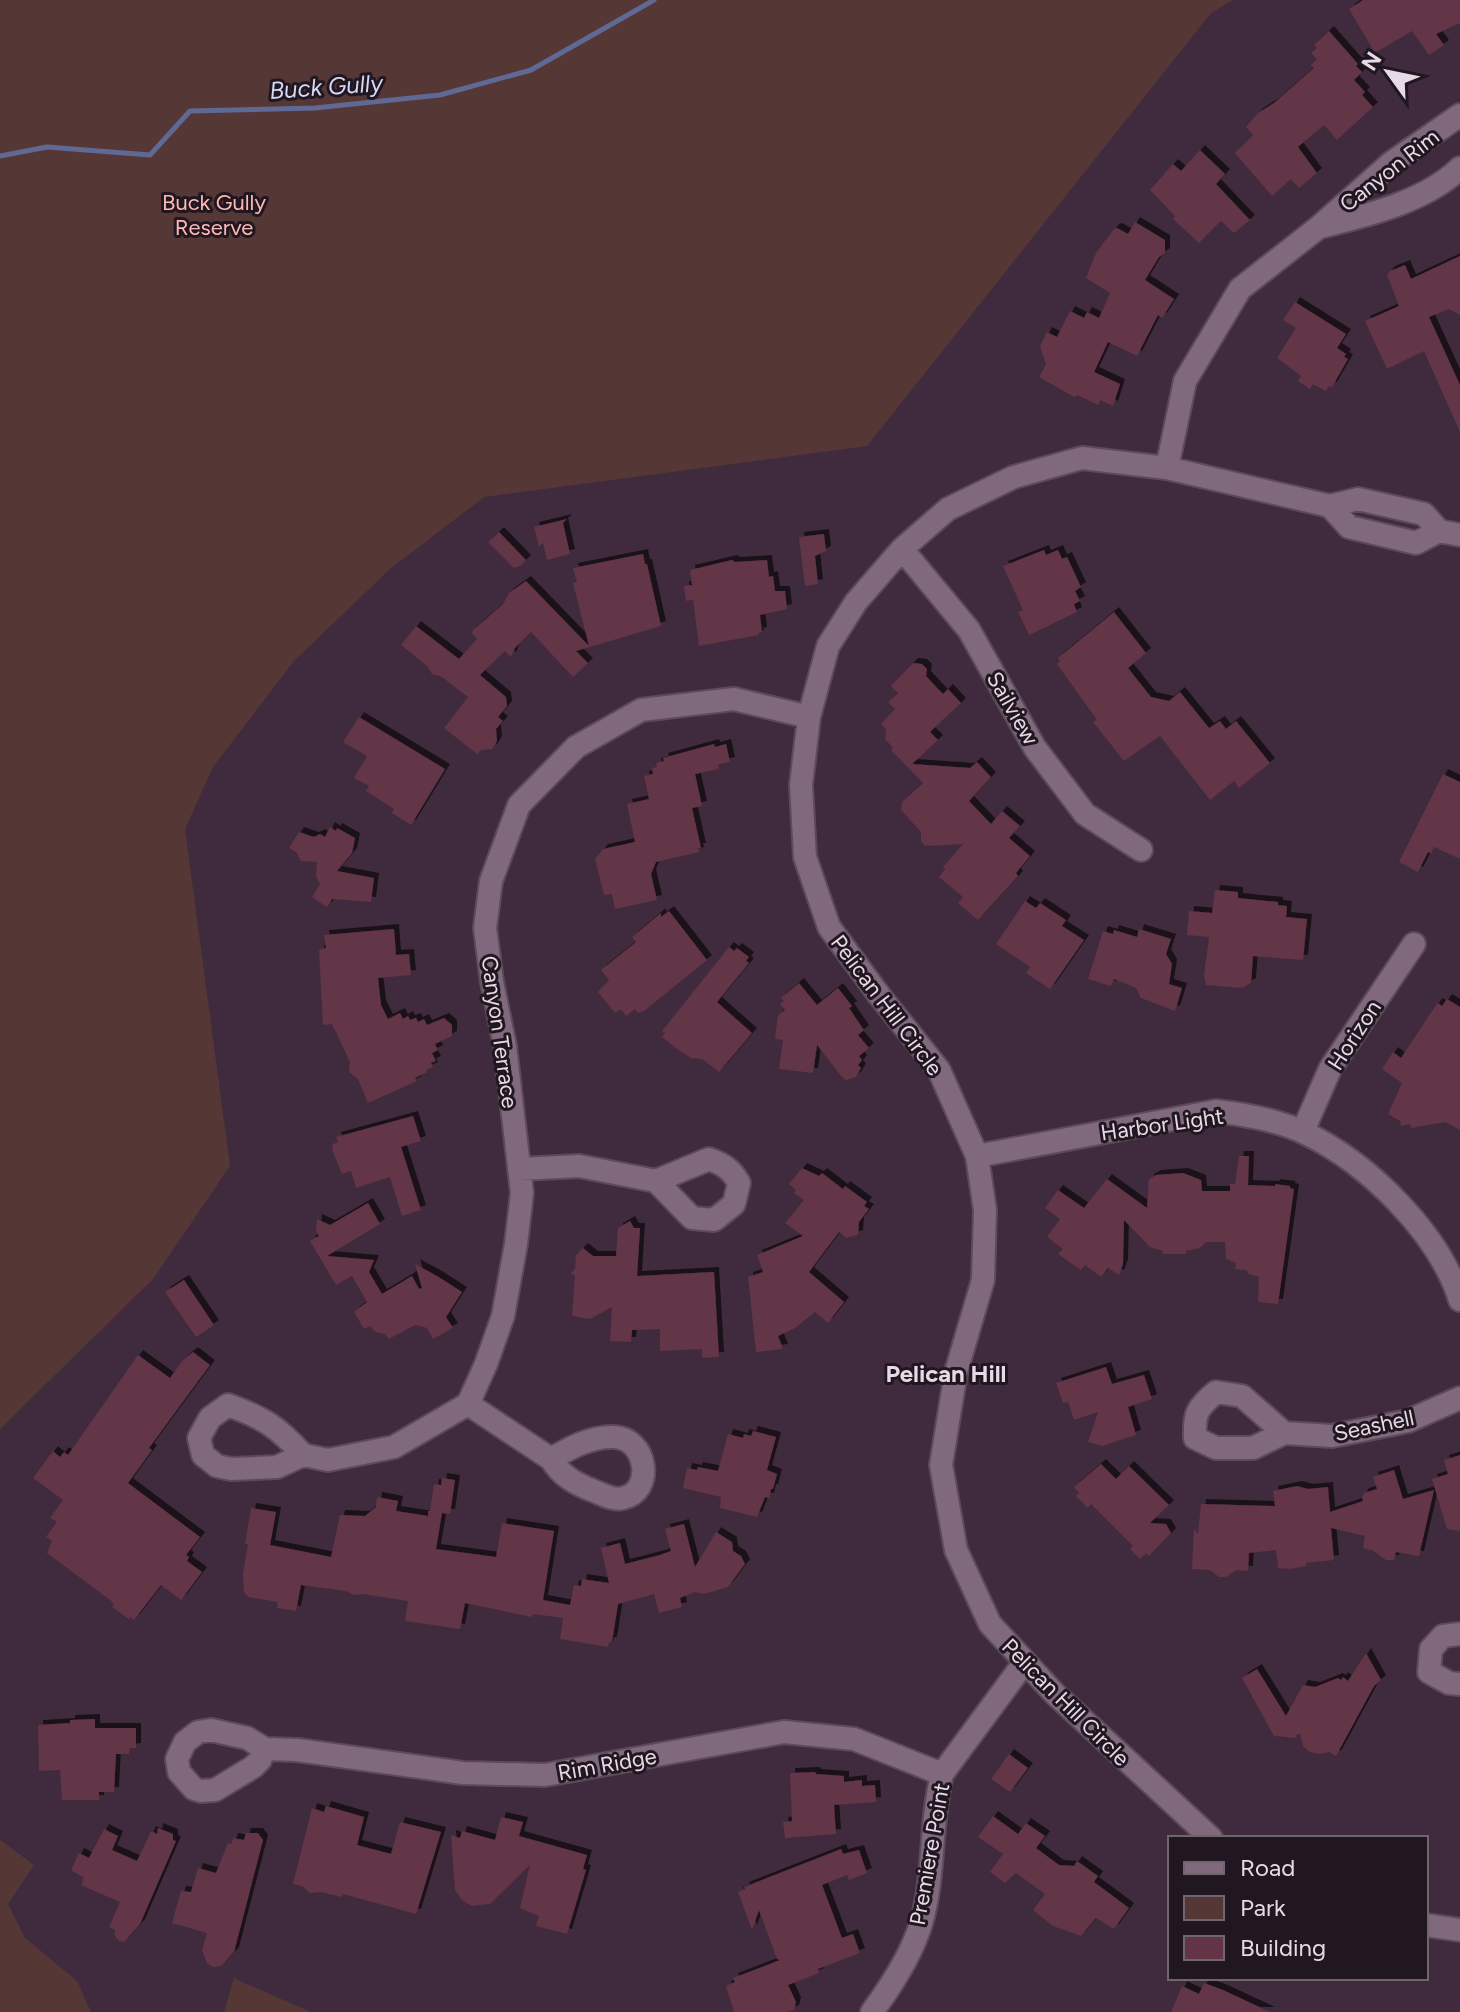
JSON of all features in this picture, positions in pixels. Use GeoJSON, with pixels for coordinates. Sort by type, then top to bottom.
{"type":"FeatureCollection","features":[{"type":"Feature","properties":{"kind":"street","name":"Canyon Rim"},"geometry":{"type":"LineString","coordinates":[[1167,468],[1185,381],[1240,289],[1319,227],[1391,163],[1460,115]]}},
{"type":"Feature","properties":{"kind":"street","name":"Canyon Rim"},"geometry":{"type":"LineString","coordinates":[[1319,227],[1385,210],[1450,178],[1460,168]]}},
{"type":"Feature","properties":{"kind":"street","name":"Pelican Hill Circle"},"geometry":{"type":"LineString","coordinates":[[1209,1836],[1111,1748],[1024,1663],[990,1624],[956,1550],[941,1465],[956,1372],[983,1280],[985,1210],[977,1156],[939,1070],[829,927],[805,857],[801,785],[809,717],[828,646],[856,602],[902,549],[948,509],[1014,477],[1082,458],[1167,468],[1330,506],[1358,499],[1424,514],[1450,533]]}},
{"type":"Feature","properties":{"kind":"street","name":"Pelican Hill Circle"},"geometry":{"type":"LineString","coordinates":[[1330,506],[1349,527],[1416,543],[1450,533]]}},
{"type":"Feature","properties":{"kind":"street","name":"Sailview"},"geometry":{"type":"LineString","coordinates":[[902,549],[969,630],[1035,748],[1085,814],[1141,850]]}},
{"type":"Feature","properties":{"kind":"street","name":"Canyon Terrace"},"geometry":{"type":"LineString","coordinates":[[468,1404],[503,1316],[522,1193],[505,1046],[485,928],[491,881],[519,805],[576,747],[641,710],[734,699],[809,717]]}},
{"type":"Feature","properties":{"kind":"street","name":"Horizon"},"geometry":{"type":"LineString","coordinates":[[1303,1131],[1330,1069],[1414,944]]}},
{"type":"Feature","properties":{"kind":"street","name":"Harbor Light"},"geometry":{"type":"LineString","coordinates":[[977,1156],[1216,1111],[1303,1131],[1348,1157],[1402,1205],[1456,1273],[1460,1300]]}},
{"type":"Feature","properties":{"kind":"street"},"geometry":{"type":"LineString","coordinates":[[520,1169],[579,1166],[656,1181]]}},
{"type":"Feature","properties":{"kind":"street","name":"Seashell"},"geometry":{"type":"LineString","coordinates":[[1284,1433],[1332,1436],[1408,1421],[1460,1398]]}},
{"type":"Feature","properties":{"kind":"street"},"geometry":{"type":"LineString","coordinates":[[303,1455],[328,1460],[394,1447],[468,1404],[551,1459]]}},
{"type":"Feature","properties":{"kind":"street"},"geometry":{"type":"LineString","coordinates":[[1460,1634],[1443,1636],[1431,1649],[1429,1672],[1449,1683],[1460,1684]]}},
{"type":"Feature","properties":{"kind":"street","name":"Premiere Point"},"geometry":{"type":"LineString","coordinates":[[872,2012],[894,1981],[922,1922],[932,1858],[936,1796],[942,1774],[1024,1663]]}},
{"type":"Feature","properties":{"kind":"street","name":"Rim Ridge"},"geometry":{"type":"LineString","coordinates":[[265,1749],[297,1750],[463,1773],[545,1775],[784,1732],[854,1739],[942,1774]]}},
{"type":"Feature","properties":{"kind":"street"},"geometry":{"type":"LineString","coordinates":[[1428,1925],[1460,1930]]}},
{"type":"Feature","properties":{"kind":"green space","name":"Buck Gully Reserve"},"geometry":{"type":"Polygon","coordinates":[[[0,0],[1233,0],[1211,13],[867,446],[484,497],[390,569],[294,661],[213,767],[185,829],[230,1166],[153,1279],[0,1429],[0,0]]]}},
{"type":"Feature","properties":{"kind":"green space"},"geometry":{"type":"Polygon","coordinates":[[[0,1840],[34,1865],[8,1904],[25,1938],[77,1981],[91,2012],[0,2012],[0,1840]]]}},
{"type":"Feature","properties":{"kind":"green space"},"geometry":{"type":"Polygon","coordinates":[[[234,1978],[242,1982],[311,2012],[224,2012],[234,1978]]]}},
{"type":"Feature","properties":{"kind":"building"},"geometry":{"type":"Polygon","coordinates":[[[1363,0],[1460,0],[1460,23],[1436,34],[1444,45],[1429,55],[1412,31],[1375,53],[1349,9],[1363,0]]]}},
{"type":"Feature","properties":{"kind":"building"},"geometry":{"type":"Polygon","coordinates":[[[1329,31],[1358,64],[1356,66],[1362,72],[1354,80],[1373,107],[1337,140],[1324,125],[1298,147],[1317,173],[1299,188],[1291,179],[1272,196],[1235,153],[1253,135],[1246,127],[1258,113],[1314,68],[1311,65],[1317,59],[1311,53],[1317,48],[1314,45],[1329,31]]]}},
{"type":"Feature","properties":{"kind":"building"},"geometry":{"type":"Polygon","coordinates":[[[1200,150],[1225,174],[1216,184],[1250,220],[1234,233],[1221,221],[1199,243],[1173,219],[1175,216],[1150,190],[1173,164],[1181,171],[1200,150]]]}},
{"type":"Feature","properties":{"kind":"building"},"geometry":{"type":"Polygon","coordinates":[[[1135,222],[1165,240],[1165,253],[1159,257],[1145,280],[1174,299],[1162,318],[1158,315],[1137,356],[1108,342],[1094,372],[1120,384],[1113,406],[1100,400],[1098,405],[1077,395],[1074,397],[1039,377],[1046,364],[1040,346],[1047,332],[1057,337],[1070,311],[1084,318],[1087,312],[1099,318],[1110,293],[1086,278],[1096,253],[1114,229],[1128,234],[1135,222]]]}},
{"type":"Feature","properties":{"kind":"building"},"geometry":{"type":"Polygon","coordinates":[[[1460,256],[1460,315],[1449,309],[1429,317],[1460,385],[1460,432],[1424,351],[1387,369],[1365,321],[1399,306],[1387,275],[1390,271],[1405,265],[1411,279],[1460,256]]]}},
{"type":"Feature","properties":{"kind":"building"},"geometry":{"type":"Polygon","coordinates":[[[1295,302],[1346,334],[1337,348],[1348,359],[1332,387],[1329,386],[1326,391],[1313,384],[1310,389],[1298,381],[1301,376],[1277,358],[1296,328],[1283,320],[1295,302]]]}},
{"type":"Feature","properties":{"kind":"building"},"geometry":{"type":"Polygon","coordinates":[[[567,519],[563,523],[570,554],[547,560],[543,543],[539,547],[534,527],[567,519]]]}},
{"type":"Feature","properties":{"kind":"building"},"geometry":{"type":"Polygon","coordinates":[[[499,532],[526,560],[520,566],[514,568],[488,542],[499,532]]]}},
{"type":"Feature","properties":{"kind":"building"},"geometry":{"type":"Polygon","coordinates":[[[824,534],[826,551],[815,556],[818,584],[805,586],[799,537],[824,534]]]}},
{"type":"Feature","properties":{"kind":"building"},"geometry":{"type":"Polygon","coordinates":[[[1044,550],[1046,555],[1058,550],[1062,559],[1067,557],[1081,587],[1075,591],[1080,601],[1074,604],[1077,612],[1029,635],[1018,612],[1023,610],[1003,566],[1044,550]]]}},
{"type":"Feature","properties":{"kind":"building"},"geometry":{"type":"Polygon","coordinates":[[[643,554],[661,626],[576,651],[588,663],[573,677],[531,632],[515,648],[511,657],[505,651],[480,675],[506,697],[507,706],[498,717],[503,721],[496,729],[497,741],[492,749],[481,750],[477,754],[444,728],[468,697],[442,677],[432,674],[427,666],[401,645],[416,626],[459,659],[477,639],[473,630],[503,604],[509,593],[526,581],[589,646],[573,583],[577,582],[573,568],[643,554]]]}},
{"type":"Feature","properties":{"kind":"building"},"geometry":{"type":"Polygon","coordinates":[[[732,560],[767,560],[775,591],[785,591],[787,609],[760,615],[762,632],[759,635],[699,646],[693,600],[686,601],[684,586],[692,585],[690,570],[732,560]]]}},
{"type":"Feature","properties":{"kind":"building"},"geometry":{"type":"Polygon","coordinates":[[[1114,612],[1146,653],[1128,668],[1151,697],[1169,701],[1180,692],[1209,728],[1220,721],[1226,729],[1236,721],[1270,763],[1239,788],[1234,781],[1210,800],[1160,736],[1124,761],[1093,722],[1097,720],[1057,664],[1060,661],[1058,658],[1114,612]]]}},
{"type":"Feature","properties":{"kind":"building"},"geometry":{"type":"Polygon","coordinates":[[[913,663],[922,664],[927,669],[926,676],[943,694],[948,689],[961,703],[930,732],[938,740],[912,764],[970,768],[977,762],[991,777],[969,801],[991,824],[1002,811],[1020,826],[1009,838],[1030,856],[1016,873],[1018,876],[978,920],[958,903],[963,897],[939,877],[945,869],[943,867],[963,844],[925,846],[921,841],[921,832],[901,810],[902,802],[923,783],[891,750],[893,748],[885,739],[886,730],[881,724],[895,709],[888,702],[898,693],[891,686],[913,663]]]}},
{"type":"Feature","properties":{"kind":"building"},"geometry":{"type":"Polygon","coordinates":[[[359,717],[445,769],[411,825],[392,813],[394,809],[366,791],[369,786],[354,778],[367,756],[343,742],[359,717]]]}},
{"type":"Feature","properties":{"kind":"building"},"geometry":{"type":"Polygon","coordinates":[[[714,744],[715,747],[726,744],[730,762],[718,765],[719,769],[695,774],[702,806],[692,808],[701,848],[698,848],[699,852],[656,862],[651,874],[657,900],[615,909],[612,894],[604,895],[595,859],[603,849],[635,842],[627,804],[649,799],[644,776],[653,774],[652,768],[664,761],[663,758],[714,744]]]}},
{"type":"Feature","properties":{"kind":"building"},"geometry":{"type":"Polygon","coordinates":[[[1443,774],[1460,782],[1460,859],[1434,847],[1418,872],[1399,862],[1443,774]]]}},
{"type":"Feature","properties":{"kind":"building"},"geometry":{"type":"Polygon","coordinates":[[[330,827],[355,838],[352,853],[337,871],[374,878],[371,902],[332,899],[327,907],[312,897],[320,884],[316,876],[317,862],[301,861],[296,852],[289,848],[299,832],[325,837],[330,827]]]}},
{"type":"Feature","properties":{"kind":"building"},"geometry":{"type":"Polygon","coordinates":[[[1215,890],[1238,892],[1238,898],[1278,902],[1278,905],[1287,906],[1286,917],[1307,919],[1303,960],[1253,956],[1251,983],[1242,988],[1206,985],[1204,975],[1209,937],[1187,935],[1189,911],[1212,913],[1215,890]]]}},
{"type":"Feature","properties":{"kind":"building"},"geometry":{"type":"Polygon","coordinates":[[[1025,901],[1036,908],[1040,903],[1066,920],[1062,926],[1084,940],[1050,989],[1026,973],[1030,967],[996,944],[1025,901]]]}},
{"type":"Feature","properties":{"kind":"building"},"geometry":{"type":"Polygon","coordinates":[[[669,911],[707,960],[644,1011],[638,1013],[635,1009],[626,1016],[621,1009],[615,1013],[598,992],[609,980],[601,970],[636,942],[632,937],[661,913],[661,917],[669,911]]]}},
{"type":"Feature","properties":{"kind":"building"},"geometry":{"type":"Polygon","coordinates":[[[394,929],[396,955],[409,954],[411,975],[378,978],[381,1005],[388,1019],[400,1013],[403,1019],[408,1016],[410,1020],[416,1018],[418,1022],[424,1019],[427,1025],[444,1018],[452,1025],[452,1036],[435,1044],[438,1050],[432,1053],[436,1061],[431,1063],[433,1067],[427,1072],[415,1078],[417,1081],[368,1103],[358,1079],[349,1072],[350,1062],[332,1024],[323,1025],[319,950],[326,948],[324,935],[394,929]]]}},
{"type":"Feature","properties":{"kind":"building"},"geometry":{"type":"Polygon","coordinates":[[[1139,929],[1171,939],[1166,954],[1172,964],[1169,984],[1182,988],[1175,1011],[1141,998],[1136,988],[1114,979],[1111,986],[1088,979],[1103,931],[1113,934],[1114,930],[1137,937],[1139,929]]]}},
{"type":"Feature","properties":{"kind":"building"},"geometry":{"type":"Polygon","coordinates":[[[729,947],[734,951],[737,948],[749,957],[746,961],[749,963],[717,1002],[752,1033],[719,1072],[702,1059],[691,1058],[677,1049],[662,1037],[665,1033],[662,1031],[729,947]]]}},
{"type":"Feature","properties":{"kind":"building"},"geometry":{"type":"Polygon","coordinates":[[[799,983],[817,1005],[838,988],[852,1006],[849,1008],[864,1030],[858,1035],[869,1048],[859,1056],[862,1060],[858,1065],[861,1068],[856,1077],[846,1080],[842,1077],[817,1045],[813,1073],[779,1069],[783,1040],[775,1039],[778,1015],[785,1010],[780,1004],[784,1001],[781,998],[799,983]]]}},
{"type":"Feature","properties":{"kind":"building"},"geometry":{"type":"Polygon","coordinates":[[[1447,999],[1460,1007],[1460,1130],[1445,1122],[1411,1128],[1410,1124],[1401,1126],[1400,1121],[1388,1114],[1402,1083],[1382,1069],[1393,1052],[1401,1058],[1436,1005],[1442,1006],[1447,999]]]}},
{"type":"Feature","properties":{"kind":"building"},"geometry":{"type":"Polygon","coordinates":[[[413,1116],[421,1141],[401,1147],[421,1210],[402,1216],[390,1177],[356,1188],[351,1171],[342,1174],[332,1150],[333,1144],[338,1142],[336,1137],[413,1116]]]}},
{"type":"Feature","properties":{"kind":"building"},"geometry":{"type":"Polygon","coordinates":[[[1239,1156],[1249,1156],[1248,1185],[1275,1184],[1294,1189],[1278,1304],[1258,1302],[1259,1277],[1246,1270],[1235,1269],[1236,1263],[1226,1259],[1225,1242],[1206,1242],[1200,1248],[1186,1251],[1186,1254],[1163,1254],[1163,1251],[1150,1247],[1124,1220],[1123,1264],[1119,1275],[1108,1268],[1101,1277],[1085,1265],[1081,1270],[1058,1254],[1063,1249],[1047,1237],[1060,1219],[1045,1208],[1058,1190],[1084,1208],[1107,1179],[1147,1208],[1149,1179],[1156,1175],[1183,1173],[1201,1180],[1202,1191],[1230,1191],[1230,1184],[1235,1184],[1239,1156]]]}},
{"type":"Feature","properties":{"kind":"building"},"geometry":{"type":"Polygon","coordinates":[[[802,1168],[819,1176],[822,1173],[843,1189],[845,1186],[867,1202],[864,1206],[869,1209],[859,1222],[858,1235],[846,1238],[839,1232],[809,1272],[844,1302],[828,1323],[815,1312],[795,1328],[778,1336],[783,1349],[756,1352],[748,1277],[763,1272],[757,1255],[803,1236],[785,1223],[804,1200],[794,1193],[796,1190],[789,1184],[802,1168]]]}},
{"type":"Feature","properties":{"kind":"building"},"geometry":{"type":"Polygon","coordinates":[[[368,1203],[380,1224],[327,1256],[374,1260],[369,1272],[382,1294],[412,1276],[419,1289],[422,1288],[415,1264],[437,1276],[462,1292],[446,1317],[453,1328],[433,1339],[427,1328],[415,1325],[389,1339],[370,1326],[364,1329],[354,1312],[367,1302],[352,1276],[336,1285],[310,1241],[319,1236],[317,1219],[330,1225],[368,1203]]]}},
{"type":"Feature","properties":{"kind":"building"},"geometry":{"type":"Polygon","coordinates":[[[630,1221],[634,1228],[640,1228],[637,1276],[714,1272],[719,1357],[702,1358],[702,1349],[660,1351],[660,1329],[632,1330],[631,1342],[610,1341],[612,1307],[590,1319],[572,1316],[575,1276],[571,1273],[575,1269],[576,1255],[583,1248],[593,1256],[616,1256],[618,1228],[630,1221]]]}},
{"type":"Feature","properties":{"kind":"building"},"geometry":{"type":"Polygon","coordinates":[[[184,1280],[214,1325],[196,1337],[165,1292],[184,1280]]]}},
{"type":"Feature","properties":{"kind":"building"},"geometry":{"type":"Polygon","coordinates":[[[193,1352],[210,1365],[149,1448],[152,1450],[128,1483],[200,1537],[186,1555],[189,1557],[187,1561],[202,1572],[181,1600],[161,1585],[134,1620],[129,1619],[112,1607],[114,1604],[110,1600],[47,1553],[52,1541],[46,1537],[57,1522],[50,1518],[63,1500],[33,1478],[53,1451],[60,1457],[64,1452],[68,1455],[138,1355],[170,1378],[193,1352]]]}},
{"type":"Feature","properties":{"kind":"building"},"geometry":{"type":"Polygon","coordinates":[[[1106,1367],[1112,1384],[1144,1375],[1152,1399],[1128,1407],[1136,1435],[1102,1446],[1088,1442],[1098,1412],[1074,1420],[1068,1402],[1063,1403],[1056,1383],[1106,1367]]]}},
{"type":"Feature","properties":{"kind":"building"},"geometry":{"type":"Polygon","coordinates":[[[753,1431],[776,1437],[767,1470],[777,1474],[769,1498],[765,1497],[757,1517],[720,1508],[721,1497],[683,1488],[687,1468],[718,1471],[728,1434],[743,1438],[744,1434],[751,1436],[753,1431]]]}},
{"type":"Feature","properties":{"kind":"building"},"geometry":{"type":"Polygon","coordinates":[[[1460,1455],[1460,1531],[1447,1529],[1432,1479],[1448,1474],[1444,1460],[1460,1455]]]}},
{"type":"Feature","properties":{"kind":"building"},"geometry":{"type":"Polygon","coordinates":[[[1101,1464],[1116,1479],[1129,1466],[1169,1505],[1150,1523],[1166,1524],[1171,1533],[1149,1556],[1146,1553],[1140,1559],[1130,1549],[1133,1546],[1091,1504],[1088,1508],[1076,1496],[1079,1493],[1074,1487],[1101,1464]]]}},
{"type":"Feature","properties":{"kind":"building"},"geometry":{"type":"Polygon","coordinates":[[[1394,1470],[1403,1499],[1434,1490],[1419,1556],[1396,1552],[1394,1560],[1386,1560],[1363,1548],[1365,1536],[1331,1528],[1334,1560],[1306,1563],[1306,1566],[1291,1569],[1278,1568],[1276,1550],[1249,1553],[1248,1571],[1236,1570],[1226,1577],[1219,1577],[1210,1570],[1192,1569],[1194,1529],[1198,1534],[1201,1504],[1275,1506],[1273,1491],[1297,1486],[1308,1489],[1328,1487],[1330,1512],[1363,1501],[1364,1493],[1377,1489],[1373,1477],[1394,1470]]]}},
{"type":"Feature","properties":{"kind":"building"},"geometry":{"type":"Polygon","coordinates":[[[442,1478],[455,1480],[450,1514],[442,1513],[436,1549],[496,1557],[502,1523],[554,1531],[543,1600],[570,1605],[574,1585],[581,1586],[582,1579],[609,1583],[601,1548],[620,1543],[625,1564],[660,1555],[671,1551],[665,1529],[684,1524],[695,1567],[716,1532],[732,1542],[733,1551],[741,1556],[745,1564],[728,1587],[704,1594],[694,1592],[680,1598],[682,1607],[659,1613],[654,1594],[618,1604],[612,1642],[608,1647],[560,1639],[563,1618],[533,1614],[532,1617],[465,1603],[460,1629],[405,1621],[408,1601],[301,1585],[296,1611],[277,1608],[278,1602],[248,1597],[244,1592],[243,1573],[248,1544],[245,1544],[251,1508],[276,1512],[270,1545],[331,1557],[340,1515],[365,1516],[376,1507],[377,1497],[398,1501],[396,1511],[428,1516],[434,1484],[441,1485],[442,1478]]]}},
{"type":"Feature","properties":{"kind":"building"},"geometry":{"type":"Polygon","coordinates":[[[1366,1653],[1381,1680],[1374,1686],[1336,1756],[1329,1752],[1310,1752],[1303,1746],[1300,1734],[1296,1735],[1297,1738],[1274,1736],[1242,1678],[1257,1669],[1286,1716],[1303,1685],[1315,1687],[1343,1677],[1348,1681],[1366,1653]]]}},
{"type":"Feature","properties":{"kind":"building"},"geometry":{"type":"Polygon","coordinates":[[[95,1719],[95,1728],[136,1728],[136,1748],[129,1749],[129,1754],[116,1754],[114,1792],[99,1792],[99,1800],[62,1800],[60,1770],[39,1771],[38,1725],[95,1719]]]}},
{"type":"Feature","properties":{"kind":"building"},"geometry":{"type":"Polygon","coordinates":[[[1009,1754],[1028,1768],[1010,1792],[991,1779],[1009,1754]]]}},
{"type":"Feature","properties":{"kind":"building"},"geometry":{"type":"Polygon","coordinates":[[[790,1773],[844,1776],[844,1782],[862,1780],[862,1786],[875,1785],[876,1802],[834,1805],[836,1834],[785,1838],[783,1822],[792,1821],[790,1773]]]}},
{"type":"Feature","properties":{"kind":"building"},"geometry":{"type":"Polygon","coordinates":[[[326,1806],[364,1817],[357,1845],[391,1854],[400,1822],[441,1832],[416,1914],[343,1894],[342,1897],[310,1893],[302,1886],[293,1884],[312,1808],[324,1812],[326,1806]]]}},
{"type":"Feature","properties":{"kind":"building"},"geometry":{"type":"Polygon","coordinates":[[[993,1816],[1018,1834],[1026,1823],[1045,1836],[1036,1848],[1059,1865],[1074,1866],[1077,1861],[1098,1876],[1094,1882],[1129,1908],[1114,1929],[1096,1918],[1081,1936],[1053,1926],[1033,1910],[1045,1894],[1016,1873],[1005,1883],[990,1872],[1003,1854],[978,1837],[993,1816]]]}},
{"type":"Feature","properties":{"kind":"building"},"geometry":{"type":"Polygon","coordinates":[[[501,1817],[523,1822],[519,1836],[587,1855],[583,1869],[586,1870],[567,1934],[536,1926],[539,1916],[520,1908],[530,1865],[490,1904],[472,1906],[462,1900],[455,1890],[451,1835],[460,1838],[462,1831],[495,1840],[501,1817]]]}},
{"type":"Feature","properties":{"kind":"building"},"geometry":{"type":"Polygon","coordinates":[[[158,1828],[173,1834],[176,1841],[140,1924],[124,1942],[119,1941],[115,1930],[109,1927],[120,1902],[81,1885],[84,1878],[71,1870],[79,1853],[89,1858],[104,1829],[118,1836],[112,1850],[137,1861],[151,1831],[157,1834],[158,1828]]]}},
{"type":"Feature","properties":{"kind":"building"},"geometry":{"type":"Polygon","coordinates":[[[246,1833],[258,1833],[263,1840],[234,1952],[221,1966],[213,1967],[207,1963],[202,1950],[207,1933],[172,1923],[181,1891],[191,1892],[198,1868],[216,1873],[228,1843],[231,1844],[233,1838],[244,1840],[246,1833]]]}},
{"type":"Feature","properties":{"kind":"building"},"geometry":{"type":"Polygon","coordinates":[[[841,1849],[843,1854],[859,1850],[867,1873],[849,1880],[847,1875],[822,1885],[842,1938],[853,1934],[860,1953],[818,1969],[819,1973],[788,1985],[796,2002],[794,2010],[734,2012],[726,1986],[735,1982],[733,1978],[780,1960],[759,1910],[752,1930],[738,1892],[841,1849]]]}},
{"type":"Feature","properties":{"kind":"building"},"geometry":{"type":"Polygon","coordinates":[[[1204,1983],[1270,2012],[1171,2012],[1182,1986],[1199,1994],[1204,1983]]]}},
{"type":"Feature","properties":{"kind":"waterway","name":"Buck Gully"},"geometry":{"type":"LineString","coordinates":[[0,156],[47,147],[150,155],[190,111],[315,108],[440,95],[531,70],[654,0]]}},
{"type":"Feature","properties":{"kind":"district","name":"Pelican Hill"},"geometry":{"type":"Point","coordinates":[946,1374]}}]}
